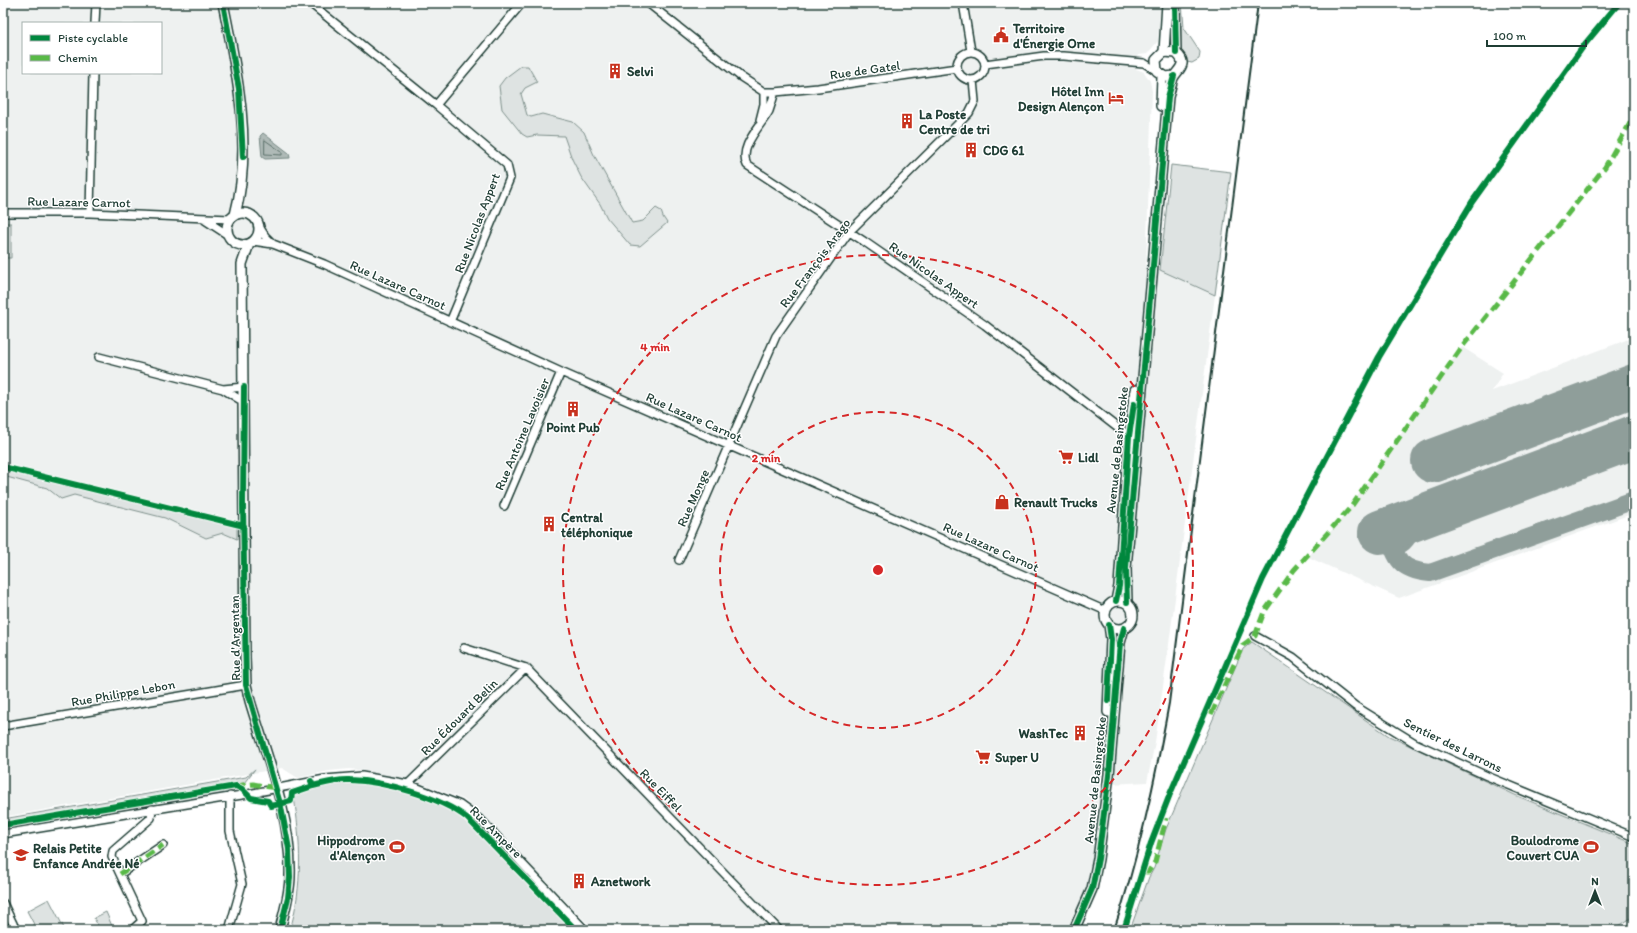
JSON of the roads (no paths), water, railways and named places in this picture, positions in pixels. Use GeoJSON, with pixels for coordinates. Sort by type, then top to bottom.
{"type":"FeatureCollection","features":[{"type":"Feature","properties":{"kind":"main road"},"geometry":{"type":"LineString","coordinates":[[223,3],[239,89],[243,157],[240,191],[233,217],[227,227],[228,235],[234,243],[241,245],[251,243],[259,231],[256,220],[247,214],[240,191]]}},
{"type":"Feature","properties":{"kind":"main road"},"geometry":{"type":"LineString","coordinates":[[1140,373],[1162,97],[1160,73],[1156,63],[1161,54],[1167,3]]}},
{"type":"Feature","properties":{"kind":"main road"},"geometry":{"type":"LineString","coordinates":[[1140,373],[1168,97],[1174,76],[1179,72],[1182,65],[1180,58],[1176,53],[1175,3]]}},
{"type":"Feature","properties":{"kind":"main road"},"geometry":{"type":"LineString","coordinates":[[1161,54],[1176,53]]}},
{"type":"Feature","properties":{"kind":"main road"},"geometry":{"type":"LineString","coordinates":[[1160,73],[1174,76]]}},
{"type":"Feature","properties":{"kind":"main road"},"geometry":{"type":"LineString","coordinates":[[233,217],[247,214]]}},
{"type":"Feature","properties":{"kind":"main road","name":"Rue d'Argentan"},"geometry":{"type":"LineString","coordinates":[[234,243],[242,264],[246,685],[276,788],[290,849],[288,898],[280,930]]}},
{"type":"Feature","properties":{"kind":"main road","name":"Rue d'Argentan"},"geometry":{"type":"LineString","coordinates":[[242,264],[251,243]]}},
{"type":"Feature","properties":{"kind":"main road","name":"Avenue de Basingstoke"},"geometry":{"type":"LineString","coordinates":[[1116,601],[1119,586],[1140,373]]}},
{"type":"Feature","properties":{"kind":"main road","name":"Avenue de Basingstoke"},"geometry":{"type":"LineString","coordinates":[[1127,602],[1126,568],[1133,437]]}},
{"type":"Feature","properties":{"kind":"main road"},"geometry":{"type":"LineString","coordinates":[[1116,601],[1127,602],[1133,609],[1133,618],[1128,626],[1124,628],[1116,628],[1109,625],[1106,618],[1108,606],[1116,601]]}},
{"type":"Feature","properties":{"kind":"main road","name":"Avenue de Basingstoke"},"geometry":{"type":"LineString","coordinates":[[1098,859],[1108,704],[1111,639],[1109,625]]}},
{"type":"Feature","properties":{"kind":"main road","name":"Avenue de Basingstoke"},"geometry":{"type":"LineString","coordinates":[[1074,930],[1092,889],[1098,859],[1109,775],[1118,668],[1124,628]]}},
{"type":"Feature","properties":{"kind":"street"},"geometry":{"type":"LineString","coordinates":[[95,22],[96,3]]}},
{"type":"Feature","properties":{"kind":"street","name":"Rue Nicolas Appert"},"geometry":{"type":"LineString","coordinates":[[310,3],[436,105],[507,165],[510,172],[510,178],[450,322]]}},
{"type":"Feature","properties":{"kind":"street"},"geometry":{"type":"LineString","coordinates":[[436,105],[522,3]]}},
{"type":"Feature","properties":{"kind":"street"},"geometry":{"type":"LineString","coordinates":[[648,3],[741,77],[764,92],[775,92]]}},
{"type":"Feature","properties":{"kind":"street"},"geometry":{"type":"LineString","coordinates":[[963,3],[970,52]]}},
{"type":"Feature","properties":{"kind":"street"},"geometry":{"type":"LineString","coordinates":[[970,52],[981,55],[985,64],[981,75],[973,80],[966,79],[961,76],[957,68],[957,61],[960,56],[970,52]]}},
{"type":"Feature","properties":{"kind":"street"},"geometry":{"type":"LineString","coordinates":[[1144,63],[1161,54]]}},
{"type":"Feature","properties":{"kind":"street"},"geometry":{"type":"LineString","coordinates":[[985,64],[1044,56],[1144,63],[1160,73]]}},
{"type":"Feature","properties":{"kind":"street","name":"Rue de Gatel"},"geometry":{"type":"LineString","coordinates":[[775,92],[818,88],[957,68]]}},
{"type":"Feature","properties":{"kind":"street"},"geometry":{"type":"LineString","coordinates":[[90,213],[93,74]]}},
{"type":"Feature","properties":{"kind":"street","name":"Rue François Arago"},"geometry":{"type":"LineString","coordinates":[[729,445],[776,336],[849,232],[969,113],[975,101],[973,80]]}},
{"type":"Feature","properties":{"kind":"street","name":"Rue Nicolas Appert"},"geometry":{"type":"LineString","coordinates":[[759,124],[764,104],[764,92]]}},
{"type":"Feature","properties":{"kind":"street","name":"Rue Nicolas Appert"},"geometry":{"type":"LineString","coordinates":[[775,92],[768,111],[759,124],[746,152],[744,160],[747,165],[849,232],[990,329],[1133,437]]}},
{"type":"Feature","properties":{"kind":"street","name":"Rue Lazare Carnot"},"geometry":{"type":"LineString","coordinates":[[3,213],[90,213],[203,218],[233,217]]}},
{"type":"Feature","properties":{"kind":"street"},"geometry":{"type":"LineString","coordinates":[[203,218],[228,235]]}},
{"type":"Feature","properties":{"kind":"street","name":"Rue Lazare Carnot"},"geometry":{"type":"LineString","coordinates":[[258,225],[274,244]]}},
{"type":"Feature","properties":{"kind":"street","name":"Rue Lazare Carnot"},"geometry":{"type":"LineString","coordinates":[[251,243],[274,244],[324,264],[561,372],[1106,611]]}},
{"type":"Feature","properties":{"kind":"street"},"geometry":{"type":"LineString","coordinates":[[99,357],[223,390],[239,400],[244,399]]}},
{"type":"Feature","properties":{"kind":"street","name":"Rue Antoine Lavoisier"},"geometry":{"type":"LineString","coordinates":[[504,506],[561,372]]}},
{"type":"Feature","properties":{"kind":"street"},"geometry":{"type":"LineString","coordinates":[[223,390],[244,387]]}},
{"type":"Feature","properties":{"kind":"street","name":"Rue Monge"},"geometry":{"type":"LineString","coordinates":[[679,560],[729,445]]}},
{"type":"Feature","properties":{"kind":"street","name":"Sentier des Larrons"},"geometry":{"type":"LineString","coordinates":[[1255,636],[1292,657],[1356,706],[1416,743],[1487,776],[1634,837]]}},
{"type":"Feature","properties":{"kind":"street"},"geometry":{"type":"LineString","coordinates":[[464,648],[526,668]]}},
{"type":"Feature","properties":{"kind":"street","name":"Rue Édouard Belin"},"geometry":{"type":"LineString","coordinates":[[408,784],[526,668]]}},
{"type":"Feature","properties":{"kind":"street","name":"Rue Eiffel"},"geometry":{"type":"LineString","coordinates":[[526,668],[779,930]]}},
{"type":"Feature","properties":{"kind":"street","name":"Rue Philippe Lebon"},"geometry":{"type":"LineString","coordinates":[[3,726],[246,685]]}},
{"type":"Feature","properties":{"kind":"street","name":"Rue Ampère"},"geometry":{"type":"LineString","coordinates":[[3,834],[349,776],[362,776],[408,784],[460,805],[482,821],[585,930]]}},
{"type":"Feature","properties":{"kind":"street"},"geometry":{"type":"LineString","coordinates":[[229,930],[242,884],[230,831],[230,796]]}},
{"type":"Feature","properties":{"kind":"street"},"geometry":{"type":"LineString","coordinates":[[132,930],[142,921],[112,857],[113,851],[151,818],[152,809]]}},
{"type":"Feature","properties":{"kind":"street"},"geometry":{"type":"LineString","coordinates":[[120,874],[163,845]]}},
{"type":"Feature","properties":{"kind":"street"},"geometry":{"type":"LineString","coordinates":[[3,902],[15,930]]}},
{"type":"Feature","properties":{"kind":"water"},"geometry":{"type":"Polygon","coordinates":[[[263,133],[289,153],[290,158],[265,159],[262,157],[260,136],[263,133]]]}},
{"type":"Feature","properties":{"kind":"railway"},"geometry":{"type":"LineString","coordinates":[[1114,930],[1146,818],[1169,703],[1258,3]]}},
{"type":"Feature","properties":{"kind":"place","name":"Territoire d'Énergie Orne"},"geometry":{"type":"Point","coordinates":[1001,35]}},
{"type":"Feature","properties":{"kind":"place","name":"Selvi"},"geometry":{"type":"Point","coordinates":[615,71]}},
{"type":"Feature","properties":{"kind":"place","name":"Hôtel Inn Design Alençon"},"geometry":{"type":"Point","coordinates":[1116,98]}},
{"type":"Feature","properties":{"kind":"place","name":"La Poste Centre de tri"},"geometry":{"type":"Point","coordinates":[907,121]}},
{"type":"Feature","properties":{"kind":"place","name":"CDG 61"},"geometry":{"type":"Point","coordinates":[971,150]}},
{"type":"Feature","properties":{"kind":"place","name":"Point Pub"},"geometry":{"type":"Point","coordinates":[573,409]}},
{"type":"Feature","properties":{"kind":"place","name":"Lidl"},"geometry":{"type":"Point","coordinates":[1066,457]}},
{"type":"Feature","properties":{"kind":"place","name":"Renault Trucks"},"geometry":{"type":"Point","coordinates":[1002,502]}},
{"type":"Feature","properties":{"kind":"place","name":"Central téléphonique"},"geometry":{"type":"Point","coordinates":[549,524]}},
{"type":"Feature","properties":{"kind":"place","name":"WashTec"},"geometry":{"type":"Point","coordinates":[1080,733]}},
{"type":"Feature","properties":{"kind":"place","name":"Super U"},"geometry":{"type":"Point","coordinates":[983,757]}},
{"type":"Feature","properties":{"kind":"place","name":"Hippodrome d'Alençon"},"geometry":{"type":"Point","coordinates":[397,847]}},
{"type":"Feature","properties":{"kind":"place","name":"Boulodrome Couvert CUA"},"geometry":{"type":"Point","coordinates":[1591,847]}},
{"type":"Feature","properties":{"kind":"place","name":"Relais Petite Enfance Andrée Né"},"geometry":{"type":"Point","coordinates":[21,855]}},
{"type":"Feature","properties":{"kind":"place","name":"Aznetwork"},"geometry":{"type":"Point","coordinates":[579,881]}}]}
